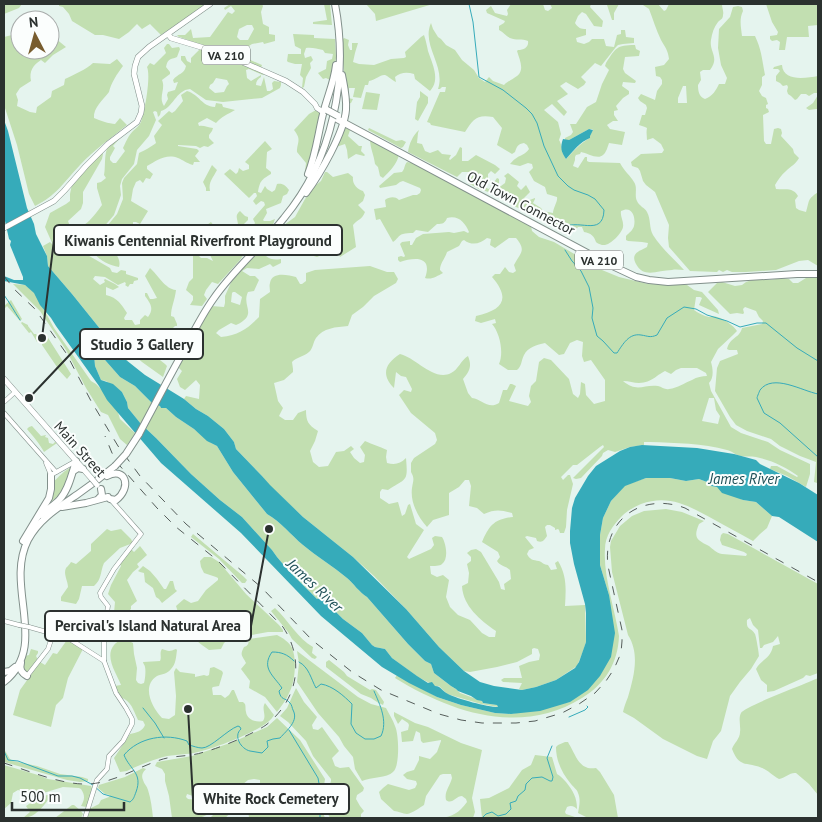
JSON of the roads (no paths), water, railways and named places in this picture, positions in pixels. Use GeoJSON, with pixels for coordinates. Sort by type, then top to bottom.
{"type":"FeatureCollection","features":[{"type":"Feature","properties":{"kind":"highway"},"geometry":{"type":"LineString","coordinates":[[169,375],[202,315],[215,296],[299,201],[318,175],[330,152],[340,119],[346,107],[340,41],[333,4]]}},
{"type":"Feature","properties":{"kind":"highway"},"geometry":{"type":"LineString","coordinates":[[101,478],[114,465],[138,434],[202,314],[220,286],[278,223],[297,197],[311,170],[327,127],[334,97],[337,64],[333,4]]}},
{"type":"Feature","properties":{"kind":"highway"},"geometry":{"type":"LineString","coordinates":[[286,216],[310,178],[326,140],[338,89],[340,41]]}},
{"type":"Feature","properties":{"kind":"highway"},"geometry":{"type":"LineString","coordinates":[[297,197],[312,162],[337,64]]}},
{"type":"Feature","properties":{"kind":"highway","name":"Old Town Connector"},"geometry":{"type":"LineString","coordinates":[[325,111],[606,263],[636,277],[676,283],[818,273]]}},
{"type":"Feature","properties":{"kind":"highway"},"geometry":{"type":"LineString","coordinates":[[76,461],[70,488],[75,491],[84,488]]}},
{"type":"Feature","properties":{"kind":"highway"},"geometry":{"type":"LineString","coordinates":[[31,527],[62,496],[76,461]]}},
{"type":"Feature","properties":{"kind":"highway"},"geometry":{"type":"LineString","coordinates":[[27,677],[20,670],[26,638],[20,579],[26,544],[45,518],[114,465]]}},
{"type":"Feature","properties":{"kind":"highway"},"geometry":{"type":"LineString","coordinates":[[75,470],[83,468]]}},
{"type":"Feature","properties":{"kind":"highway"},"geometry":{"type":"LineString","coordinates":[[19,562],[25,542],[37,523],[48,513],[84,488],[101,478],[115,473],[124,479],[125,488],[123,494],[116,500],[99,498],[86,502],[80,501],[79,497],[84,488]]}},
{"type":"Feature","properties":{"kind":"highway"},"geometry":{"type":"LineString","coordinates":[[5,680],[15,667],[20,656],[24,638],[18,578],[22,546],[31,527],[47,502],[50,493],[51,477]]}},
{"type":"Feature","properties":{"kind":"highway"},"geometry":{"type":"LineString","coordinates":[[99,487],[102,495],[99,498]]}},
{"type":"Feature","properties":{"kind":"highway"},"geometry":{"type":"LineString","coordinates":[[58,508],[108,498]]}},
{"type":"Feature","properties":{"kind":"highway"},"geometry":{"type":"LineString","coordinates":[[5,680],[17,667],[22,658]]}},
{"type":"Feature","properties":{"kind":"highway"},"geometry":{"type":"LineString","coordinates":[[4,672],[10,671],[15,667]]}},
{"type":"Feature","properties":{"kind":"highway"},"geometry":{"type":"LineString","coordinates":[[5,680],[18,674],[27,677]]}},
{"type":"Feature","properties":{"kind":"main road"},"geometry":{"type":"LineString","coordinates":[[4,227],[51,202],[62,193],[98,153],[136,123],[142,106],[134,77],[135,63],[142,52],[210,4]]}},
{"type":"Feature","properties":{"kind":"main road","name":"Old Town Connector"},"geometry":{"type":"LineString","coordinates":[[169,33],[171,38],[224,54],[286,80],[325,111]]}},
{"type":"Feature","properties":{"kind":"main road","name":"Main Street"},"geometry":{"type":"LineString","coordinates":[[4,379],[141,534],[114,568],[101,592],[101,597],[108,606],[104,632],[104,661]]}},
{"type":"Feature","properties":{"kind":"main road"},"geometry":{"type":"LineString","coordinates":[[4,402],[15,392]]}},
{"type":"Feature","properties":{"kind":"main road"},"geometry":{"type":"LineString","coordinates":[[4,413],[44,459],[51,477],[76,461]]}},
{"type":"Feature","properties":{"kind":"main road"},"geometry":{"type":"LineString","coordinates":[[4,621],[68,638],[104,661],[116,694],[132,719],[132,724],[123,741],[110,754],[106,769],[97,780],[85,818]]}},
{"type":"Feature","properties":{"kind":"main road"},"geometry":{"type":"LineString","coordinates":[[27,677],[48,649],[53,634]]}},
{"type":"Feature","properties":{"kind":"water","name":"James River"},"geometry":{"type":"Polygon","coordinates":[[[4,120],[27,208],[36,234],[47,256],[48,266],[105,335],[111,348],[145,375],[184,399],[224,429],[234,442],[236,449],[270,485],[303,517],[353,557],[406,609],[439,647],[464,671],[480,682],[522,690],[556,680],[575,668],[579,662],[586,642],[586,613],[570,543],[572,508],[575,498],[596,466],[620,451],[642,445],[697,448],[756,460],[760,464],[799,483],[818,495],[818,542],[779,517],[772,516],[756,502],[722,493],[717,487],[711,486],[699,479],[686,481],[670,478],[646,478],[625,486],[611,501],[603,518],[600,535],[600,565],[609,595],[615,633],[611,657],[600,676],[588,690],[570,702],[540,711],[511,714],[495,713],[437,697],[382,667],[321,616],[241,533],[161,463],[107,400],[99,386],[40,305],[34,293],[25,285],[4,281],[4,276],[14,280],[23,280],[23,277],[10,245],[11,241],[5,221],[4,120]],[[98,352],[94,354],[95,366],[101,380],[113,384],[122,392],[128,408],[141,424],[191,474],[242,517],[288,570],[317,599],[326,598],[332,608],[362,633],[372,645],[385,649],[392,658],[428,683],[432,682],[446,693],[458,698],[498,707],[497,705],[483,703],[458,691],[434,673],[431,664],[425,661],[408,644],[350,580],[308,549],[267,514],[233,472],[217,446],[207,441],[166,408],[161,408],[152,403],[135,386],[120,377],[98,352]]]}},
{"type":"Feature","properties":{"kind":"water"},"geometry":{"type":"Polygon","coordinates":[[[589,129],[593,130],[590,138],[580,144],[566,159],[562,149],[563,139],[569,140],[589,129]]]}},
{"type":"Feature","properties":{"kind":"waterway"},"geometry":{"type":"LineString","coordinates":[[469,4],[473,22],[479,77],[503,90],[532,114],[558,176],[574,190],[595,199],[604,210],[599,223],[588,226],[567,226],[561,229]]}},
{"type":"Feature","properties":{"kind":"waterway"},"geometry":{"type":"LineString","coordinates":[[565,250],[581,271],[589,287],[593,308],[592,318],[597,336],[614,353],[617,353],[630,337],[637,335],[651,337],[657,335],[667,318],[684,307],[696,309],[740,327],[766,323],[797,348],[818,361]]}},
{"type":"Feature","properties":{"kind":"waterway"},"geometry":{"type":"LineString","coordinates":[[4,295],[20,320]]}},
{"type":"Feature","properties":{"kind":"waterway"},"geometry":{"type":"LineString","coordinates":[[818,394],[788,384],[772,383],[760,390],[757,398],[764,413],[780,423],[818,457]]}},
{"type":"Feature","properties":{"kind":"waterway"},"geometry":{"type":"LineString","coordinates":[[4,751],[8,760],[18,761],[58,776],[80,778],[93,785],[103,794],[130,802],[136,792],[138,780],[124,755],[137,744],[153,738],[170,737],[187,741],[189,745],[202,748],[210,745],[238,726],[241,729],[238,735],[241,745],[247,750],[262,753],[268,747],[267,741],[280,738],[293,722],[294,714],[291,704],[282,698],[279,691],[282,688],[272,675],[268,663],[272,652],[284,654],[294,661]]}},
{"type":"Feature","properties":{"kind":"waterway"},"geometry":{"type":"LineString","coordinates":[[299,662],[307,670],[316,688],[321,684],[330,687],[352,704],[351,724],[356,733],[365,739],[374,739],[381,736],[384,725],[379,702],[374,691]]}},
{"type":"Feature","properties":{"kind":"waterway"},"geometry":{"type":"LineString","coordinates":[[569,717],[585,710],[587,706]]}},
{"type":"Feature","properties":{"kind":"waterway"},"geometry":{"type":"LineString","coordinates":[[143,708],[164,738]]}},
{"type":"Feature","properties":{"kind":"waterway"},"geometry":{"type":"LineString","coordinates":[[289,730],[318,778],[320,818]]}},
{"type":"Feature","properties":{"kind":"waterway"},"geometry":{"type":"LineString","coordinates":[[482,818],[492,812],[498,816],[506,814],[511,809],[510,803],[516,801],[532,778],[542,777],[552,781],[553,777],[547,758],[552,746]]}},
{"type":"Feature","properties":{"kind":"railway"},"geometry":{"type":"LineString","coordinates":[[4,276],[14,289],[35,309],[66,353],[91,401],[118,446],[140,476],[186,524],[261,587],[312,640],[352,672],[381,690],[439,714],[482,723],[535,721],[562,713],[595,693],[614,669],[621,653],[622,630],[608,566],[608,549],[612,535],[619,523],[628,513],[641,507],[654,504],[669,504],[685,508],[818,582]]}},
{"type":"Feature","properties":{"kind":"railway"},"geometry":{"type":"LineString","coordinates":[[4,763],[46,777],[78,784],[106,781],[160,760],[199,754],[260,729],[277,715],[291,692],[296,666],[290,640],[283,627],[217,560],[176,527],[157,508],[120,466],[105,436]]}},
{"type":"Feature","properties":{"kind":"place","name":"Kiwanis Centennial Riverfront Playground"},"geometry":{"type":"Point","coordinates":[42,338]}},
{"type":"Feature","properties":{"kind":"place","name":"Studio 3 Gallery"},"geometry":{"type":"Point","coordinates":[29,398]}},
{"type":"Feature","properties":{"kind":"place","name":"Percival's Island Natural Area"},"geometry":{"type":"Point","coordinates":[269,529]}},
{"type":"Feature","properties":{"kind":"place","name":"White Rock Cemetery"},"geometry":{"type":"Point","coordinates":[188,709]}}]}
